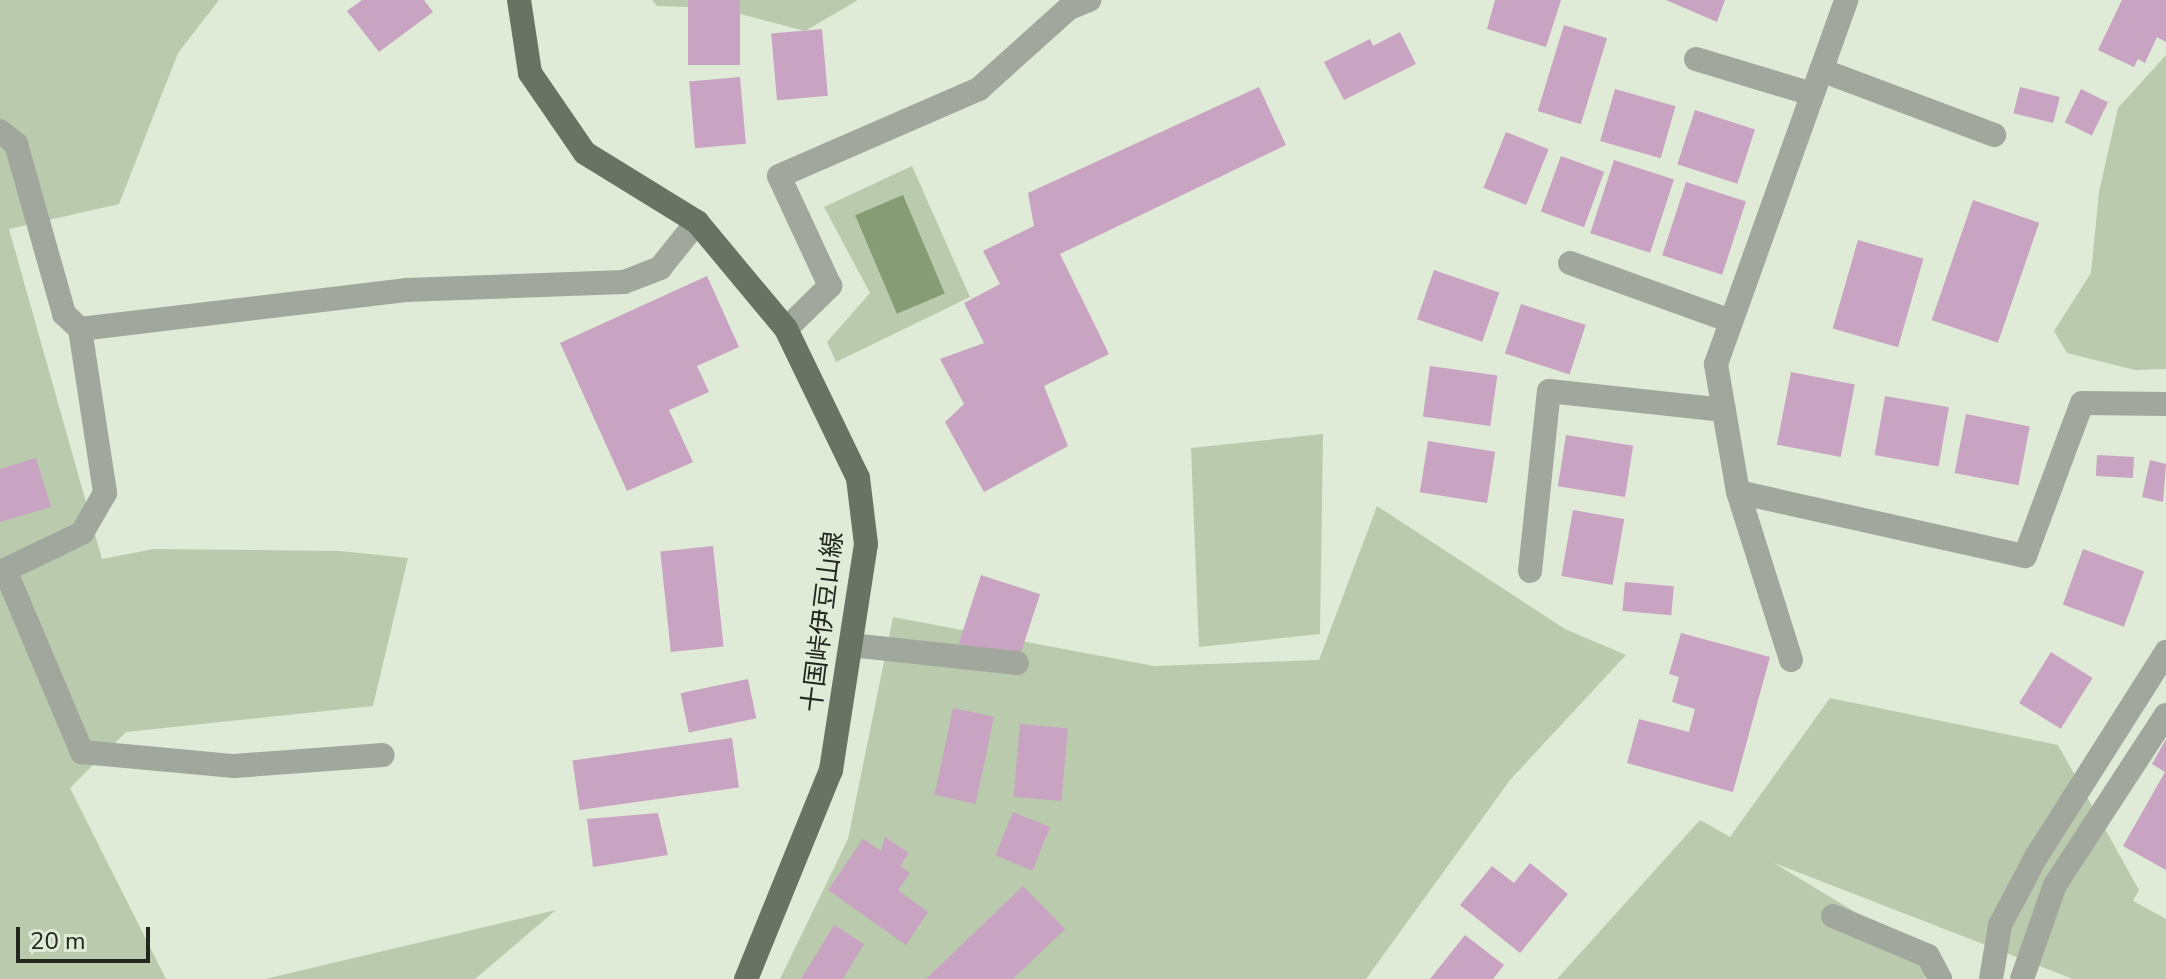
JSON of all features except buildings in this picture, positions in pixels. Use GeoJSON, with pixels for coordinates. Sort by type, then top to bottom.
{"type":"FeatureCollection","features":[{"type":"Feature","properties":{"kind":"main road","name":"十国峠伊豆山線"},"geometry":{"type":"LineString","coordinates":[[519,0],[530,73],[585,153],[697,222],[786,329],[858,478],[866,544],[831,770],[746,979]]}},
{"type":"Feature","properties":{"kind":"street"},"geometry":{"type":"LineString","coordinates":[[786,329],[830,286],[779,176],[979,89],[1069,8],[1089,0]]}},
{"type":"Feature","properties":{"kind":"street"},"geometry":{"type":"LineString","coordinates":[[1791,660],[1738,492],[1716,364],[1846,0]]}},
{"type":"Feature","properties":{"kind":"street"},"geometry":{"type":"LineString","coordinates":[[1696,59],[1812,94]]}},
{"type":"Feature","properties":{"kind":"street"},"geometry":{"type":"LineString","coordinates":[[1821,70],[1994,135]]}},
{"type":"Feature","properties":{"kind":"street"},"geometry":{"type":"LineString","coordinates":[[0,131],[16,144],[64,314],[80,329],[105,493],[82,533],[5,570],[82,752],[234,766],[383,755]]}},
{"type":"Feature","properties":{"kind":"street"},"geometry":{"type":"LineString","coordinates":[[80,329],[406,290],[624,282],[660,268],[697,222]]}},
{"type":"Feature","properties":{"kind":"street"},"geometry":{"type":"LineString","coordinates":[[1570,263],[1731,321]]}},
{"type":"Feature","properties":{"kind":"street"},"geometry":{"type":"LineString","coordinates":[[1530,571],[1549,391],[1724,410]]}},
{"type":"Feature","properties":{"kind":"street"},"geometry":{"type":"LineString","coordinates":[[1738,492],[2025,556],[2082,403],[2166,404]]}},
{"type":"Feature","properties":{"kind":"street"},"geometry":{"type":"LineString","coordinates":[[851,645],[1017,663]]}},
{"type":"Feature","properties":{"kind":"street"},"geometry":{"type":"LineString","coordinates":[[1991,979],[2000,925],[2036,857],[2166,652]]}},
{"type":"Feature","properties":{"kind":"street"},"geometry":{"type":"LineString","coordinates":[[2022,979],[2055,885],[2166,715]]}},
{"type":"Feature","properties":{"kind":"street"},"geometry":{"type":"LineString","coordinates":[[1833,916],[1928,956],[1940,979]]}},
{"type":"Feature","properties":{"kind":"shaded area"},"geometry":{"type":"Polygon","coordinates":[[[0,0],[219,0],[178,53],[119,204],[9,229],[102,559],[154,549],[340,551],[408,558],[373,706],[126,732],[70,788],[166,979],[0,979],[0,0]]]}},
{"type":"Feature","properties":{"kind":"shaded area"},"geometry":{"type":"Polygon","coordinates":[[[652,0],[858,0],[805,31],[718,8],[657,6],[652,0]]]}},
{"type":"Feature","properties":{"kind":"shaded area"},"geometry":{"type":"Polygon","coordinates":[[[2166,55],[2166,369],[2135,370],[2067,353],[2054,331],[2091,273],[2099,192],[2118,108],[2166,55]]]}},
{"type":"Feature","properties":{"kind":"shaded area"},"geometry":{"type":"Polygon","coordinates":[[[912,166],[970,297],[836,362],[827,342],[870,293],[824,207],[912,166]]]}},
{"type":"Feature","properties":{"kind":"shaded area"},"geometry":{"type":"Polygon","coordinates":[[[903,195],[945,293],[897,314],[855,215],[903,195]]]}},
{"type":"Feature","properties":{"kind":"shaded area"},"geometry":{"type":"Polygon","coordinates":[[[1323,434],[1320,634],[1199,647],[1191,448],[1323,434]]]}},
{"type":"Feature","properties":{"kind":"shaded area"},"geometry":{"type":"Polygon","coordinates":[[[1377,506],[1565,629],[1626,655],[1510,780],[1366,979],[780,979],[848,839],[893,617],[1154,666],[1319,660],[1377,506]]]}},
{"type":"Feature","properties":{"kind":"shaded area"},"geometry":{"type":"Polygon","coordinates":[[[1830,698],[2058,745],[2139,890],[2133,901],[2166,919],[2166,979],[2073,979],[1774,863],[1928,956],[1925,979],[1557,979],[1700,820],[1730,837],[1830,698]]]}},
{"type":"Feature","properties":{"kind":"shaded area"},"geometry":{"type":"Polygon","coordinates":[[[556,910],[475,979],[265,979],[556,910]]]}}]}
